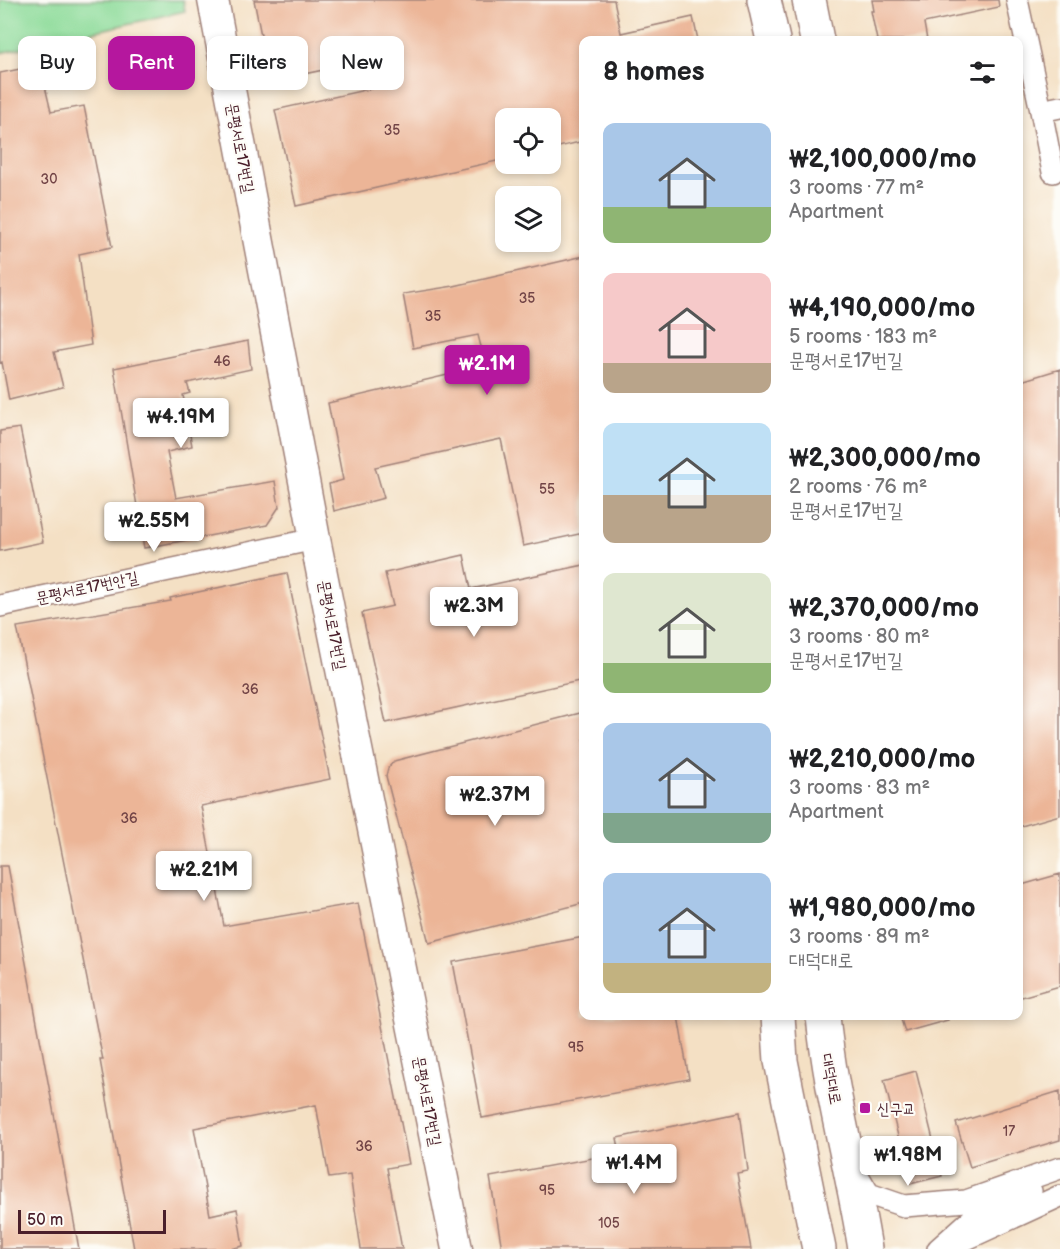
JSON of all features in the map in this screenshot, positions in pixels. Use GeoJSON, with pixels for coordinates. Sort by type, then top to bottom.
{"type":"FeatureCollection","features":[{"type":"Feature","properties":{"kind":"main road"},"geometry":{"type":"LineString","coordinates":[[764,0],[772,36]]}},
{"type":"Feature","properties":{"kind":"main road"},"geometry":{"type":"LineString","coordinates":[[809,0],[816,36]]}},
{"type":"Feature","properties":{"kind":"main road"},"geometry":{"type":"LineString","coordinates":[[778,1020],[781,1060],[817,1246]]}},
{"type":"Feature","properties":{"kind":"main road","name":"대덕대로"},"geometry":{"type":"LineString","coordinates":[[823,1020],[827,1064],[850,1162],[865,1249]]}},
{"type":"Feature","properties":{"kind":"street","name":"문평서로17번길"},"geometry":{"type":"LineString","coordinates":[[213,0],[315,539],[457,1249]]}},
{"type":"Feature","properties":{"kind":"street"},"geometry":{"type":"LineString","coordinates":[[1017,0],[1050,109],[1053,172]]}},
{"type":"Feature","properties":{"kind":"street","name":"문평서로17번안길"},"geometry":{"type":"LineString","coordinates":[[0,606],[315,539]]}},
{"type":"Feature","properties":{"kind":"street"},"geometry":{"type":"LineString","coordinates":[[850,1162],[869,1194],[904,1206],[966,1201],[1060,1168]]}},
{"type":"Feature","properties":{"kind":"street"},"geometry":{"type":"LineString","coordinates":[[938,1249],[974,1217],[1060,1180]]}},
{"type":"Feature","properties":{"kind":"street"},"geometry":{"type":"LineString","coordinates":[[943,1249],[1060,1196]]}},
{"type":"Feature","properties":{"kind":"green space"},"geometry":{"type":"Polygon","coordinates":[[[0,0],[183,0],[185,11],[75,36],[18,36],[18,49],[0,53],[0,0]]]}},
{"type":"Feature","properties":{"kind":"building"},"geometry":{"type":"Polygon","coordinates":[[[254,0],[614,0],[621,33],[693,17],[697,36],[579,36],[579,142],[561,146],[561,108],[495,108],[495,161],[296,206],[275,110],[365,90],[404,90],[404,36],[320,36],[320,71],[308,73],[308,36],[261,36],[254,0]]]}},
{"type":"Feature","properties":{"kind":"building"},"geometry":{"type":"Polygon","coordinates":[[[872,0],[998,0],[999,7],[924,23],[926,36],[876,36],[871,11],[874,11],[872,0]]]}},
{"type":"Feature","properties":{"kind":"building"},"geometry":{"type":"Polygon","coordinates":[[[18,69],[18,90],[46,90],[51,112],[84,106],[112,247],[79,254],[91,345],[54,352],[63,387],[9,400],[2,362],[0,363],[0,73],[18,69]]]}},
{"type":"Feature","properties":{"kind":"building"},"geometry":{"type":"Polygon","coordinates":[[[579,257],[579,534],[523,546],[501,439],[375,467],[384,498],[334,511],[329,484],[343,480],[328,403],[486,366],[478,335],[413,348],[403,294],[454,286],[579,257]]]}},
{"type":"Feature","properties":{"kind":"building"},"geometry":{"type":"Polygon","coordinates":[[[248,341],[251,369],[187,383],[190,393],[183,395],[192,446],[167,452],[176,498],[275,481],[279,507],[267,525],[144,548],[114,368],[248,341]]]}},
{"type":"Feature","properties":{"kind":"building"},"geometry":{"type":"Polygon","coordinates":[[[1060,369],[1060,815],[1023,826],[1023,380],[1060,369]]]}},
{"type":"Feature","properties":{"kind":"building"},"geometry":{"type":"Polygon","coordinates":[[[20,428],[43,542],[0,551],[0,431],[20,428]]]}},
{"type":"Feature","properties":{"kind":"building"},"geometry":{"type":"Polygon","coordinates":[[[464,555],[471,589],[579,566],[579,681],[386,723],[362,613],[393,606],[385,573],[464,555]]]}},
{"type":"Feature","properties":{"kind":"building"},"geometry":{"type":"Polygon","coordinates":[[[287,573],[330,779],[201,806],[224,926],[358,903],[409,1164],[387,1168],[402,1249],[361,1249],[350,1175],[329,1178],[316,1105],[194,1128],[210,1215],[237,1209],[243,1246],[230,1249],[134,1249],[100,1060],[103,1060],[17,627],[171,601],[170,598],[287,573]]]}},
{"type":"Feature","properties":{"kind":"building"},"geometry":{"type":"Polygon","coordinates":[[[579,713],[579,904],[429,943],[386,776],[388,768],[394,761],[579,713]]]}},
{"type":"Feature","properties":{"kind":"building"},"geometry":{"type":"Polygon","coordinates":[[[0,866],[8,866],[79,1249],[0,1249],[0,866]]]}},
{"type":"Feature","properties":{"kind":"building"},"geometry":{"type":"Polygon","coordinates":[[[1060,874],[1060,986],[1023,997],[1023,885],[1060,874]]]}},
{"type":"Feature","properties":{"kind":"building"},"geometry":{"type":"Polygon","coordinates":[[[579,938],[579,1020],[679,1020],[689,1079],[482,1118],[453,962],[579,938]]]}},
{"type":"Feature","properties":{"kind":"building"},"geometry":{"type":"Polygon","coordinates":[[[901,1020],[948,1020],[905,1032],[901,1020]]]}},
{"type":"Feature","properties":{"kind":"building"},"geometry":{"type":"Polygon","coordinates":[[[916,1071],[942,1176],[910,1184],[884,1080],[916,1071]]]}},
{"type":"Feature","properties":{"kind":"building"},"geometry":{"type":"Polygon","coordinates":[[[1060,1091],[1060,1140],[970,1167],[956,1123],[1060,1091]]]}},
{"type":"Feature","properties":{"kind":"building"},"geometry":{"type":"Polygon","coordinates":[[[740,1112],[748,1171],[737,1173],[751,1249],[502,1249],[490,1177],[620,1153],[617,1138],[740,1112]]]}},
{"type":"Feature","properties":{"kind":"place","name":"신구교"},"geometry":{"type":"Point","coordinates":[865,1108]}}]}
